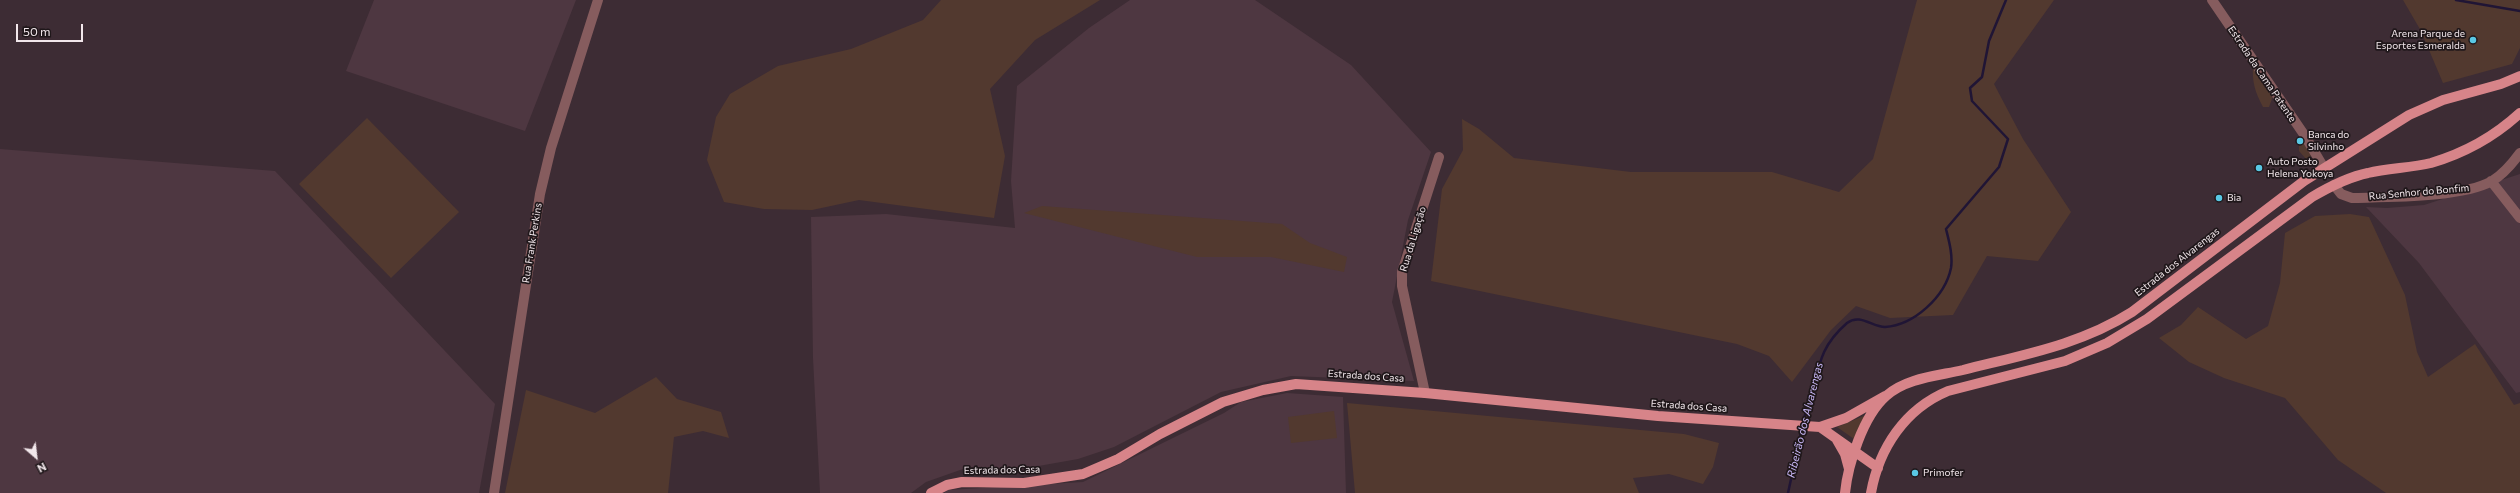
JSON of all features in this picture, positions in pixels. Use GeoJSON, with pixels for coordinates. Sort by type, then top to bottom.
{"type":"FeatureCollection","features":[{"type":"Feature","properties":{"kind":"main road","name":"Estrada dos Alvarengas"},"geometry":{"type":"LineString","coordinates":[[1846,493],[1849,470],[1855,450],[1872,415],[1885,396],[1906,384],[1921,379],[2064,345],[2101,330],[2132,312],[2259,214],[2324,168],[2424,108],[2520,76]]}},
{"type":"Feature","properties":{"kind":"main road"},"geometry":{"type":"LineString","coordinates":[[1870,493],[1878,468],[1896,431],[1911,414],[1927,401],[1948,391],[2065,361],[2107,343],[2147,319],[2294,209],[2334,185],[2366,173],[2409,167],[2441,159],[2494,135],[2520,113]]}},
{"type":"Feature","properties":{"kind":"main road","name":"Estrada dos Casa"},"geometry":{"type":"LineString","coordinates":[[931,493],[947,485],[962,482],[1024,483],[1083,474],[1118,459],[1199,413],[1238,397],[1263,390],[1296,384],[1425,393],[1651,415],[1815,427]]}},
{"type":"Feature","properties":{"kind":"main road"},"geometry":{"type":"LineString","coordinates":[[1815,427],[1846,418],[1885,396]]}},
{"type":"Feature","properties":{"kind":"main road"},"geometry":{"type":"LineString","coordinates":[[1815,427],[1835,436],[1878,468]]}},
{"type":"Feature","properties":{"kind":"main road"},"geometry":{"type":"LineString","coordinates":[[1835,436],[1845,454],[1849,470]]}},
{"type":"Feature","properties":{"kind":"street","name":"Rua Frank Perkins"},"geometry":{"type":"LineString","coordinates":[[494,493],[540,194],[551,148],[598,0]]}},
{"type":"Feature","properties":{"kind":"street","name":"Estrada da Cama Patente"},"geometry":{"type":"LineString","coordinates":[[2212,0],[2305,136],[2324,168]]}},
{"type":"Feature","properties":{"kind":"street","name":"Rua Senhor do Bonfim"},"geometry":{"type":"LineString","coordinates":[[2334,185],[2341,194],[2352,198],[2459,191],[2491,181],[2510,167],[2520,153]]}},
{"type":"Feature","properties":{"kind":"street","name":"Rua da Ligação"},"geometry":{"type":"LineString","coordinates":[[1425,393],[1402,286],[1402,272],[1439,157]]}},
{"type":"Feature","properties":{"kind":"street"},"geometry":{"type":"LineString","coordinates":[[2491,181],[2520,218]]}},
{"type":"Feature","properties":{"kind":"shaded area"},"geometry":{"type":"Polygon","coordinates":[[[374,0],[576,0],[525,131],[346,71],[374,0]]]}},
{"type":"Feature","properties":{"kind":"shaded area"},"geometry":{"type":"Polygon","coordinates":[[[941,0],[1100,0],[1035,40],[990,89],[1005,156],[994,218],[859,200],[812,210],[764,209],[724,202],[707,160],[716,117],[730,94],[778,66],[851,49],[923,20],[941,0]]]}},
{"type":"Feature","properties":{"kind":"shaded area"},"geometry":{"type":"Polygon","coordinates":[[[1130,0],[1255,0],[1351,65],[1431,152],[1408,220],[1392,302],[1414,381],[1291,376],[1221,392],[1114,447],[1078,459],[999,473],[963,469],[926,482],[911,493],[820,493],[813,358],[811,217],[886,214],[1015,228],[1011,181],[1017,86],[1089,28],[1130,0]]]}},
{"type":"Feature","properties":{"kind":"shaded area"},"geometry":{"type":"Polygon","coordinates":[[[1917,0],[2054,0],[1994,84],[2023,139],[2071,212],[2038,261],[1987,256],[1953,315],[1890,318],[1856,306],[1831,330],[1792,382],[1769,356],[1737,344],[1431,281],[1442,189],[1463,150],[1462,119],[1479,129],[1514,158],[1631,172],[1772,172],[1839,192],[1873,159],[1917,0]]]}},
{"type":"Feature","properties":{"kind":"shaded area","name":"Arena Parque de Esportes Esmeralda"},"geometry":{"type":"Polygon","coordinates":[[[2403,0],[2520,0],[2520,48],[2512,64],[2443,83],[2421,31],[2403,0]]]}},
{"type":"Feature","properties":{"kind":"shaded area"},"geometry":{"type":"Polygon","coordinates":[[[2253,66],[2273,96],[2269,107],[2263,107],[2258,97],[2253,77],[2253,66]]]}},
{"type":"Feature","properties":{"kind":"shaded area"},"geometry":{"type":"Polygon","coordinates":[[[367,118],[459,212],[391,278],[299,184],[367,118]]]}},
{"type":"Feature","properties":{"kind":"shaded area"},"geometry":{"type":"Polygon","coordinates":[[[2299,136],[2310,152],[2312,166],[2299,151],[2299,136]]]}},
{"type":"Feature","properties":{"kind":"shaded area"},"geometry":{"type":"Polygon","coordinates":[[[0,149],[275,171],[495,404],[479,493],[0,493],[0,149]]]}},
{"type":"Feature","properties":{"kind":"shaded area"},"geometry":{"type":"Polygon","coordinates":[[[2520,174],[2520,392],[2516,393],[2419,263],[2366,207],[2387,208],[2424,205],[2520,174]]]}},
{"type":"Feature","properties":{"kind":"shaded area"},"geometry":{"type":"Polygon","coordinates":[[[1042,206],[1282,224],[1310,243],[1347,257],[1344,272],[1271,257],[1197,257],[1024,213],[1042,206]]]}},
{"type":"Feature","properties":{"kind":"shaded area"},"geometry":{"type":"Polygon","coordinates":[[[2350,214],[2369,217],[2405,295],[2417,352],[2428,377],[2475,344],[2514,405],[2520,403],[2520,493],[2386,493],[2338,460],[2285,398],[2224,378],[2189,362],[2159,338],[2181,325],[2198,307],[2246,339],[2268,326],[2280,283],[2285,233],[2315,216],[2350,214]]]}},
{"type":"Feature","properties":{"kind":"shaded area"},"geometry":{"type":"Polygon","coordinates":[[[656,377],[677,399],[721,412],[729,438],[703,431],[674,437],[668,493],[505,493],[526,390],[595,413],[656,377]]]}},
{"type":"Feature","properties":{"kind":"shaded area"},"geometry":{"type":"Polygon","coordinates":[[[1287,393],[1343,397],[1346,493],[944,493],[948,490],[1083,482],[1224,413],[1241,402],[1287,393]]]}},
{"type":"Feature","properties":{"kind":"shaded area"},"geometry":{"type":"Polygon","coordinates":[[[1347,403],[1684,434],[1719,443],[1713,467],[1703,484],[1669,474],[1633,478],[1639,493],[1355,493],[1347,403]]]}},
{"type":"Feature","properties":{"kind":"shaded area"},"geometry":{"type":"Polygon","coordinates":[[[1334,411],[1337,438],[1291,443],[1288,417],[1334,411]]]}},
{"type":"Feature","properties":{"kind":"shaded area"},"geometry":{"type":"Polygon","coordinates":[[[1866,415],[1854,439],[1837,427],[1866,415]]]}},
{"type":"Feature","properties":{"kind":"waterway","name":"Ribeirão dos Alvarengas"},"geometry":{"type":"LineString","coordinates":[[1803,424],[1818,369],[1824,353],[1828,345],[1839,331],[1847,323],[1857,319],[1885,327],[1907,321],[1927,308],[1935,299],[1948,279],[1951,268],[1951,258],[1946,229],[1999,167],[2008,139],[1972,101],[1970,88],[1982,77],[1989,41],[2006,0]]}},
{"type":"Feature","properties":{"kind":"waterway"},"geometry":{"type":"LineString","coordinates":[[2456,0],[2520,11]]}},
{"type":"Feature","properties":{"kind":"waterway","name":"Ribeirão dos Alvarengas"},"geometry":{"type":"LineString","coordinates":[[1788,493],[1802,429]]}},
{"type":"Feature","properties":{"kind":"place","name":"Arena Parque de Esportes Esmeralda"},"geometry":{"type":"Point","coordinates":[2473,40]}},
{"type":"Feature","properties":{"kind":"place","name":"Banca do Silvinho"},"geometry":{"type":"Point","coordinates":[2300,141]}},
{"type":"Feature","properties":{"kind":"place","name":"Auto Posto Helena Yokoya"},"geometry":{"type":"Point","coordinates":[2259,168]}},
{"type":"Feature","properties":{"kind":"place","name":"Bia"},"geometry":{"type":"Point","coordinates":[2219,198]}},
{"type":"Feature","properties":{"kind":"place","name":"Primofer"},"geometry":{"type":"Point","coordinates":[1915,473]}}]}
